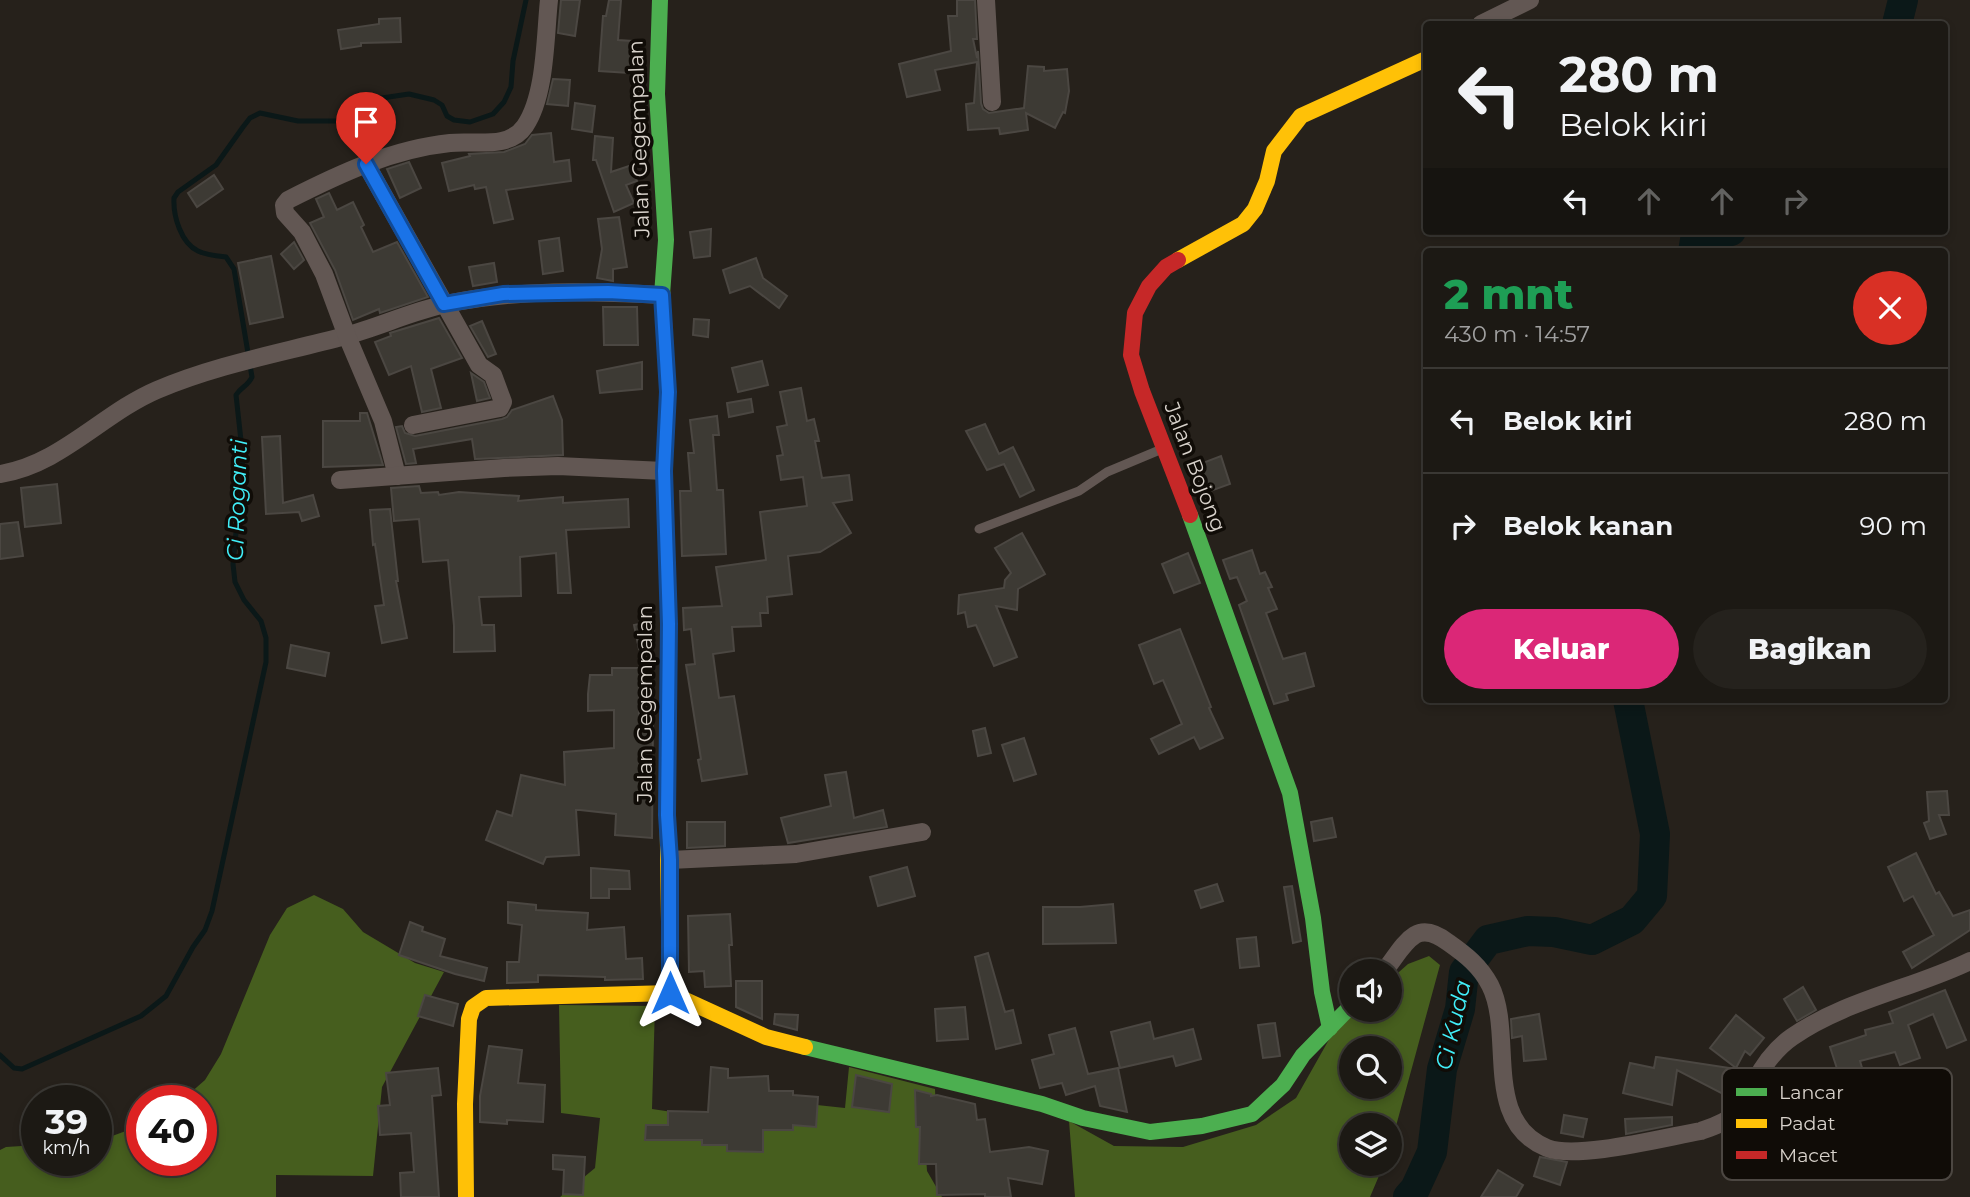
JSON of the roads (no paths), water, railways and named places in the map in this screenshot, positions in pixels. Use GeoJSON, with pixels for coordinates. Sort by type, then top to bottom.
{"type":"FeatureCollection","features":[{"type":"Feature","properties":{"kind":"street"},"geometry":{"type":"LineString","coordinates":[[397,476],[383,421],[324,274],[302,232],[283,208],[288,200],[366,164],[415,148],[453,142],[487,143],[518,135],[526,125],[539,93],[549,0]]}},
{"type":"Feature","properties":{"kind":"street","name":"Jalan Gegempalan"},"geometry":{"type":"LineString","coordinates":[[660,0],[657,94],[666,240],[662,295],[668,392],[664,471],[669,624],[667,815],[670,860],[670,993]]}},
{"type":"Feature","properties":{"kind":"street"},"geometry":{"type":"LineString","coordinates":[[986,0],[992,102]]}},
{"type":"Feature","properties":{"kind":"street"},"geometry":{"type":"LineString","coordinates":[[1487,21],[1530,0]]}},
{"type":"Feature","properties":{"kind":"street","name":"Jalan Bojong"},"geometry":{"type":"LineString","coordinates":[[1329,1028],[1313,918],[1290,793],[1210,567],[1162,449],[1132,355],[1135,313],[1149,286],[1166,267],[1243,225],[1255,209],[1267,181],[1274,151],[1301,116],[1423,60]]}},
{"type":"Feature","properties":{"kind":"street"},"geometry":{"type":"LineString","coordinates":[[366,164],[479,365],[493,375],[503,405],[500,408],[414,425]]}},
{"type":"Feature","properties":{"kind":"street"},"geometry":{"type":"LineString","coordinates":[[0,474],[20,471],[53,454],[153,391],[186,378],[250,359],[347,336],[444,304],[503,294],[608,292],[662,295]]}},
{"type":"Feature","properties":{"kind":"street"},"geometry":{"type":"LineString","coordinates":[[340,480],[558,466],[664,471]]}},
{"type":"Feature","properties":{"kind":"street"},"geometry":{"type":"LineString","coordinates":[[670,860],[796,854],[922,832]]}},
{"type":"Feature","properties":{"kind":"street"},"geometry":{"type":"LineString","coordinates":[[1394,959],[1416,934],[1424,932],[1437,934],[1476,963],[1491,985],[1498,1007],[1504,1085],[1509,1107],[1518,1125],[1545,1147],[1570,1153],[1701,1131],[1722,1123]]}},
{"type":"Feature","properties":{"kind":"street"},"geometry":{"type":"LineString","coordinates":[[1763,1068],[1790,1038],[1820,1020],[1970,961]]}},
{"type":"Feature","properties":{"kind":"street"},"geometry":{"type":"LineString","coordinates":[[466,1197],[465,1104],[470,1019],[473,1007],[486,998],[670,993],[766,1037],[1042,1104],[1083,1118],[1150,1132],[1202,1126],[1252,1114],[1283,1085],[1303,1055],[1339,1018]]}},
{"type":"Feature","properties":{"kind":"lane"},"geometry":{"type":"LineString","coordinates":[[979,529],[1079,491],[1107,472],[1162,449]]}},
{"type":"Feature","properties":{"kind":"waterway","name":"Ci Roganti"},"geometry":{"type":"LineString","coordinates":[[0,1055],[14,1068],[22,1069],[141,1016],[166,996],[205,930],[212,911],[266,662],[266,638],[261,621],[244,600],[235,582],[233,564],[243,459],[236,395],[252,377],[234,269],[226,257],[201,252],[187,242],[177,221],[174,198],[178,192],[216,165],[250,118],[260,113],[298,121],[340,121],[375,99],[409,94],[434,100],[442,105],[447,116],[454,120],[470,122],[493,114],[504,102],[511,87],[513,61],[526,0]]}},
{"type":"Feature","properties":{"kind":"waterway","name":"Ci Kuda"},"geometry":{"type":"LineString","coordinates":[[1898,21],[1903,0]]}},
{"type":"Feature","properties":{"kind":"waterway","name":"Ci Kuda"},"geometry":{"type":"LineString","coordinates":[[1694,248],[1695,240],[1715,235]]}},
{"type":"Feature","properties":{"kind":"waterway","name":"Ci Kuda"},"geometry":{"type":"LineString","coordinates":[[1408,1197],[1415,1189],[1432,1152],[1442,1069],[1460,1009],[1464,972],[1488,940],[1528,931],[1554,932],[1592,940],[1632,920],[1652,896],[1655,834],[1629,703]]}}]}
